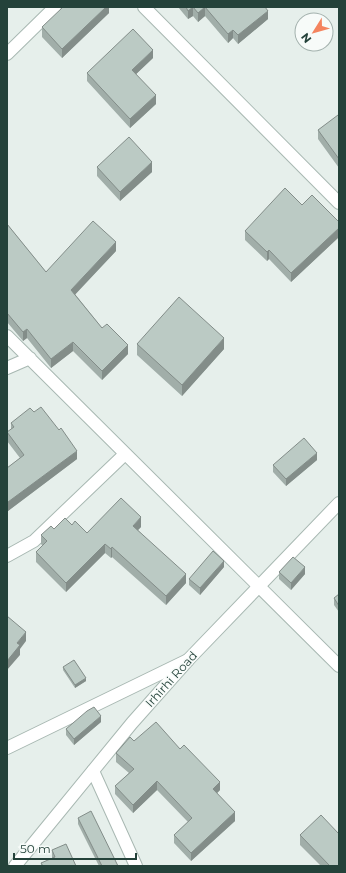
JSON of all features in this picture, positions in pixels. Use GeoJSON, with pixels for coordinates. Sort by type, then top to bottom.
{"type":"FeatureCollection","features":[{"type":"Feature","properties":{"kind":"street"},"geometry":{"type":"LineString","coordinates":[[7,54],[55,7]]}},
{"type":"Feature","properties":{"kind":"street"},"geometry":{"type":"LineString","coordinates":[[144,7],[339,203]]}},
{"type":"Feature","properties":{"kind":"street"},"geometry":{"type":"LineString","coordinates":[[7,336],[339,666]]}},
{"type":"Feature","properties":{"kind":"street"},"geometry":{"type":"LineString","coordinates":[[7,368],[30,358]]}},
{"type":"Feature","properties":{"kind":"street"},"geometry":{"type":"LineString","coordinates":[[7,556],[34,540],[125,454]]}},
{"type":"Feature","properties":{"kind":"street","name":"Irhirhi Road"},"geometry":{"type":"LineString","coordinates":[[16,866],[132,723],[188,660],[260,587],[339,503]]}},
{"type":"Feature","properties":{"kind":"street"},"geometry":{"type":"LineString","coordinates":[[7,748],[188,660]]}},
{"type":"Feature","properties":{"kind":"street"},"geometry":{"type":"LineString","coordinates":[[93,771],[136,866]]}},
{"type":"Feature","properties":{"kind":"building"},"geometry":{"type":"Polygon","coordinates":[[[63,7],[106,7],[62,49],[42,27],[63,7]]]}},
{"type":"Feature","properties":{"kind":"building"},"geometry":{"type":"Polygon","coordinates":[[[186,7],[193,7],[188,11],[186,7]]]}},
{"type":"Feature","properties":{"kind":"building"},"geometry":{"type":"Polygon","coordinates":[[[193,7],[205,7],[198,13],[193,7]]]}},
{"type":"Feature","properties":{"kind":"building"},"geometry":{"type":"Polygon","coordinates":[[[205,7],[265,7],[268,11],[238,35],[233,30],[228,34],[205,7]]]}},
{"type":"Feature","properties":{"kind":"building"},"geometry":{"type":"Polygon","coordinates":[[[133,29],[153,50],[132,70],[156,95],[130,119],[87,73],[133,29]]]}},
{"type":"Feature","properties":{"kind":"building"},"geometry":{"type":"Polygon","coordinates":[[[338,115],[339,116],[339,159],[318,130],[338,115]]]}},
{"type":"Feature","properties":{"kind":"building"},"geometry":{"type":"Polygon","coordinates":[[[129,137],[152,162],[120,192],[97,167],[129,137]]]}},
{"type":"Feature","properties":{"kind":"building"},"geometry":{"type":"Polygon","coordinates":[[[285,188],[302,205],[312,195],[339,222],[339,228],[291,273],[269,250],[267,252],[245,231],[285,188]]]}},
{"type":"Feature","properties":{"kind":"building"},"geometry":{"type":"Polygon","coordinates":[[[93,221],[116,242],[71,290],[102,328],[107,324],[128,345],[102,371],[73,342],[51,359],[27,329],[23,332],[7,313],[7,224],[46,272],[93,221]]]}},
{"type":"Feature","properties":{"kind":"building"},"geometry":{"type":"Polygon","coordinates":[[[179,297],[224,338],[182,385],[137,344],[179,297]]]}},
{"type":"Feature","properties":{"kind":"building"},"geometry":{"type":"Polygon","coordinates":[[[41,407],[59,430],[61,428],[77,451],[8,502],[7,468],[24,455],[7,432],[14,427],[11,423],[30,408],[34,412],[41,407]]]}},
{"type":"Feature","properties":{"kind":"building"},"geometry":{"type":"Polygon","coordinates":[[[304,438],[317,453],[286,479],[273,465],[304,438]]]}},
{"type":"Feature","properties":{"kind":"building"},"geometry":{"type":"Polygon","coordinates":[[[121,498],[141,517],[133,526],[186,574],[166,596],[112,547],[111,549],[105,544],[66,583],[36,552],[47,541],[41,535],[51,526],[54,529],[65,518],[72,525],[75,521],[87,533],[121,498]]]}},
{"type":"Feature","properties":{"kind":"building"},"geometry":{"type":"Polygon","coordinates":[[[213,551],[224,561],[200,588],[189,579],[213,551]]]}},
{"type":"Feature","properties":{"kind":"building"},"geometry":{"type":"Polygon","coordinates":[[[293,557],[305,567],[291,583],[279,572],[293,557]]]}},
{"type":"Feature","properties":{"kind":"building"},"geometry":{"type":"Polygon","coordinates":[[[339,594],[339,606],[334,598],[339,594]]]}},
{"type":"Feature","properties":{"kind":"building"},"geometry":{"type":"Polygon","coordinates":[[[7,616],[26,632],[17,643],[20,645],[7,661],[7,616]]]}},
{"type":"Feature","properties":{"kind":"building"},"geometry":{"type":"Polygon","coordinates":[[[74,660],[86,678],[75,685],[63,667],[74,660]]]}},
{"type":"Feature","properties":{"kind":"building"},"geometry":{"type":"Polygon","coordinates":[[[94,707],[101,716],[74,739],[66,729],[94,707]]]}},
{"type":"Feature","properties":{"kind":"building"},"geometry":{"type":"Polygon","coordinates":[[[156,722],[180,749],[184,745],[220,782],[213,789],[235,812],[191,853],[174,835],[192,818],[157,781],[133,805],[115,786],[134,769],[116,753],[130,737],[134,741],[156,722]]]}},
{"type":"Feature","properties":{"kind":"building"},"geometry":{"type":"Polygon","coordinates":[[[91,811],[118,866],[102,866],[78,818],[91,811]]]}},
{"type":"Feature","properties":{"kind":"building"},"geometry":{"type":"Polygon","coordinates":[[[321,815],[339,834],[339,866],[330,866],[300,835],[321,815]]]}},
{"type":"Feature","properties":{"kind":"building"},"geometry":{"type":"Polygon","coordinates":[[[66,844],[76,866],[43,866],[41,863],[55,857],[52,850],[66,844]]]}}]}
